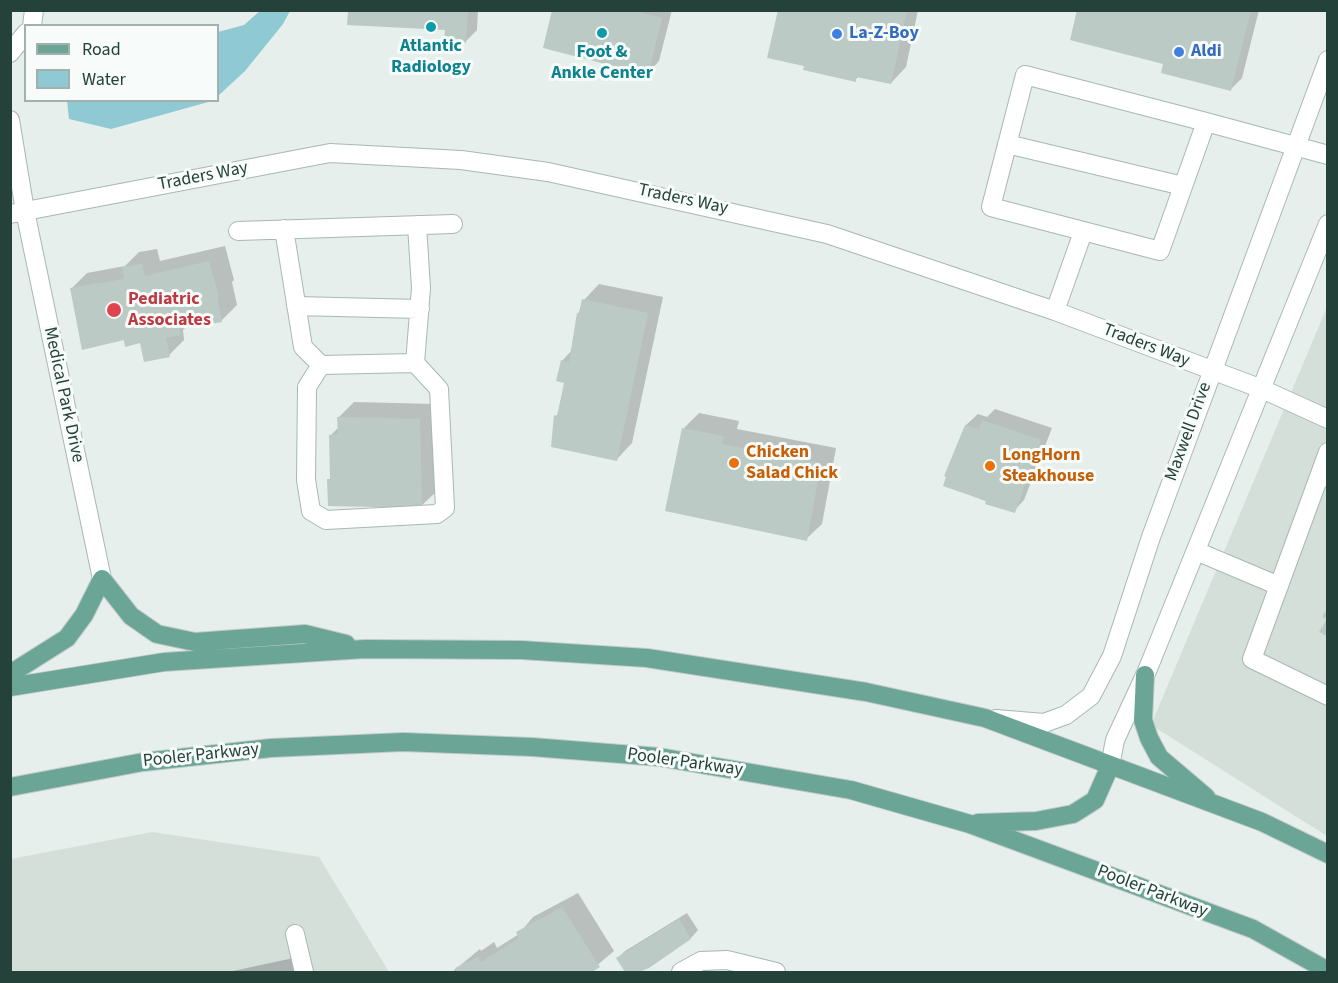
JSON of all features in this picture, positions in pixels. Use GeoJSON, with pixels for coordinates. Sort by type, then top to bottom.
{"type":"FeatureCollection","features":[{"type":"Feature","properties":{"kind":"main road"},"geometry":{"type":"LineString","coordinates":[[10,674],[67,638],[84,615],[102,579],[131,616],[157,634],[195,642],[305,634],[365,649]]}},
{"type":"Feature","properties":{"kind":"main road"},"geometry":{"type":"LineString","coordinates":[[10,687],[164,662],[365,649],[521,650],[647,658],[866,692],[985,718],[1262,822],[1328,854]]}},
{"type":"Feature","properties":{"kind":"main road"},"geometry":{"type":"LineString","coordinates":[[1145,675],[1143,720],[1154,748],[1159,757],[1217,806]]}},
{"type":"Feature","properties":{"kind":"main road","name":"Pooler Parkway"},"geometry":{"type":"LineString","coordinates":[[10,787],[143,762],[271,748],[402,742],[532,747],[659,757],[851,790],[970,824],[1253,929],[1328,971]]}},
{"type":"Feature","properties":{"kind":"main road"},"geometry":{"type":"LineString","coordinates":[[970,824],[1036,821],[1073,814],[1095,800],[1110,766]]}},
{"type":"Feature","properties":{"kind":"street"},"geometry":{"type":"LineString","coordinates":[[10,53],[24,36]]}},
{"type":"Feature","properties":{"kind":"street","name":"Maxwell Drive"},"geometry":{"type":"LineString","coordinates":[[985,718],[1044,723],[1066,715],[1091,696],[1112,656],[1151,537],[1211,371],[1328,60]]}},
{"type":"Feature","properties":{"kind":"street"},"geometry":{"type":"LineString","coordinates":[[1206,122],[1160,251],[991,207],[1025,75],[1206,122],[1328,155]]}},
{"type":"Feature","properties":{"kind":"street","name":"Medical Park Drive"},"geometry":{"type":"LineString","coordinates":[[10,120],[18,212],[102,579]]}},
{"type":"Feature","properties":{"kind":"street"},"geometry":{"type":"LineString","coordinates":[[1007,144],[1183,186]]}},
{"type":"Feature","properties":{"kind":"street","name":"Traders Way"},"geometry":{"type":"LineString","coordinates":[[18,212],[330,153],[461,159],[548,172],[677,198],[827,234],[1055,311],[1262,389],[1328,419]]}},
{"type":"Feature","properties":{"kind":"street"},"geometry":{"type":"LineString","coordinates":[[238,231],[453,224]]}},
{"type":"Feature","properties":{"kind":"street"},"geometry":{"type":"LineString","coordinates":[[321,365],[307,387],[306,480],[312,512],[326,520],[437,514],[445,508],[439,389],[415,363],[421,288],[417,225]]}},
{"type":"Feature","properties":{"kind":"street"},"geometry":{"type":"LineString","coordinates":[[1110,766],[1115,740],[1145,675],[1328,225]]}},
{"type":"Feature","properties":{"kind":"street"},"geometry":{"type":"LineString","coordinates":[[284,229],[303,347],[321,365],[415,363]]}},
{"type":"Feature","properties":{"kind":"street"},"geometry":{"type":"LineString","coordinates":[[1055,311],[1083,232]]}},
{"type":"Feature","properties":{"kind":"street"},"geometry":{"type":"LineString","coordinates":[[296,306],[420,309]]}},
{"type":"Feature","properties":{"kind":"street"},"geometry":{"type":"LineString","coordinates":[[1328,452],[1324,476],[1251,659],[1328,696]]}},
{"type":"Feature","properties":{"kind":"street"},"geometry":{"type":"LineString","coordinates":[[1196,551],[1279,586]]}},
{"type":"Feature","properties":{"kind":"street"},"geometry":{"type":"LineString","coordinates":[[295,934],[304,972]]}},
{"type":"Feature","properties":{"kind":"street"},"geometry":{"type":"LineString","coordinates":[[681,972],[701,961],[727,960],[776,972]]}},
{"type":"Feature","properties":{"kind":"shaded area"},"geometry":{"type":"Polygon","coordinates":[[[1327,307],[1327,836],[1151,725],[1327,307]]]}},
{"type":"Feature","properties":{"kind":"shaded area"},"geometry":{"type":"Polygon","coordinates":[[[152,832],[319,857],[389,972],[11,972],[11,859],[152,832]]]}},
{"type":"Feature","properties":{"kind":"water"},"geometry":{"type":"Polygon","coordinates":[[[261,10],[290,11],[283,24],[245,71],[219,95],[219,32],[244,25],[261,10]]]}},
{"type":"Feature","properties":{"kind":"water"},"geometry":{"type":"Polygon","coordinates":[[[67,102],[208,102],[111,129],[69,119],[67,102]]]}},
{"type":"Feature","properties":{"kind":"building","name":"Atlantic Radiology"},"geometry":{"type":"Polygon","coordinates":[[[348,10],[468,10],[466,43],[444,42],[445,30],[347,25],[348,10]]]}},
{"type":"Feature","properties":{"kind":"building","name":"Foot & Ankle Center"},"geometry":{"type":"Polygon","coordinates":[[[552,10],[631,10],[662,18],[648,75],[543,48],[552,10]]]}},
{"type":"Feature","properties":{"kind":"building","name":"La-Z-Boy"},"geometry":{"type":"Polygon","coordinates":[[[778,10],[907,10],[891,84],[856,77],[856,82],[803,70],[804,66],[767,58],[778,10]]]}},
{"type":"Feature","properties":{"kind":"building","name":"Aldi"},"geometry":{"type":"Polygon","coordinates":[[[1077,10],[1251,10],[1231,91],[1161,73],[1163,64],[1070,40],[1077,10]]]}},
{"type":"Feature","properties":{"kind":"building"},"geometry":{"type":"Polygon","coordinates":[[[209,261],[219,297],[217,297],[222,322],[179,329],[181,335],[166,338],[170,357],[144,362],[140,343],[125,347],[124,340],[82,350],[70,288],[124,279],[122,267],[142,264],[145,276],[209,261]]]}},
{"type":"Feature","properties":{"kind":"building"},"geometry":{"type":"Polygon","coordinates":[[[582,299],[648,313],[617,461],[551,447],[554,415],[557,416],[564,383],[556,381],[561,360],[569,362],[577,313],[579,313],[582,299]]]}},
{"type":"Feature","properties":{"kind":"building"},"geometry":{"type":"Polygon","coordinates":[[[337,417],[420,419],[422,508],[328,506],[329,435],[338,434],[337,417]]]}},
{"type":"Feature","properties":{"kind":"building","name":"LongHorn Steakhouse"},"geometry":{"type":"Polygon","coordinates":[[[982,420],[1041,440],[1015,513],[985,504],[986,501],[943,486],[946,477],[944,476],[965,425],[979,429],[982,420]]]}},
{"type":"Feature","properties":{"kind":"building"},"geometry":{"type":"Polygon","coordinates":[[[682,428],[724,436],[722,444],[821,463],[807,541],[665,511],[682,428]]]}},
{"type":"Feature","properties":{"kind":"building"},"geometry":{"type":"Polygon","coordinates":[[[1328,607],[1328,637],[1319,632],[1327,619],[1322,617],[1328,607]]]}},
{"type":"Feature","properties":{"kind":"building"},"geometry":{"type":"Polygon","coordinates":[[[562,907],[600,967],[592,972],[458,972],[455,968],[478,957],[481,962],[519,938],[516,932],[562,907]]]}},
{"type":"Feature","properties":{"kind":"building"},"geometry":{"type":"Polygon","coordinates":[[[679,919],[691,939],[649,968],[639,972],[625,972],[616,958],[679,919]]]}},
{"type":"Feature","properties":{"kind":"place","name":"Atlantic Radiology"},"geometry":{"type":"Point","coordinates":[431,27]}},
{"type":"Feature","properties":{"kind":"place","name":"Foot & Ankle Center"},"geometry":{"type":"Point","coordinates":[602,33]}},
{"type":"Feature","properties":{"kind":"place","name":"La-Z-Boy"},"geometry":{"type":"Point","coordinates":[837,34]}},
{"type":"Feature","properties":{"kind":"place","name":"Aldi"},"geometry":{"type":"Point","coordinates":[1179,52]}},
{"type":"Feature","properties":{"kind":"place","name":"Pediatric Associates"},"geometry":{"type":"Point","coordinates":[114,310]}},
{"type":"Feature","properties":{"kind":"place","name":"Chicken Salad Chick"},"geometry":{"type":"Point","coordinates":[734,463]}},
{"type":"Feature","properties":{"kind":"place","name":"LongHorn Steakhouse"},"geometry":{"type":"Point","coordinates":[990,466]}}]}
